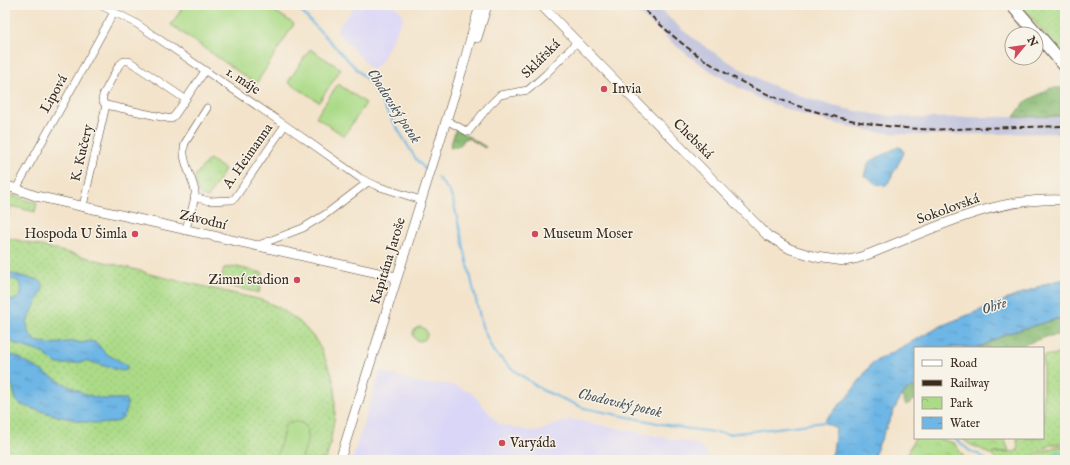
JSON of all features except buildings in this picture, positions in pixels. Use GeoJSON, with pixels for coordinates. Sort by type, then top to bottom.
{"type":"FeatureCollection","features":[{"type":"Feature","properties":{"kind":"highway"},"geometry":{"type":"LineString","coordinates":[[1012,5],[1065,66]]}},
{"type":"Feature","properties":{"kind":"street","name":"1. máje"},"geometry":{"type":"LineString","coordinates":[[100,5],[134,22],[360,178],[422,200]]}},
{"type":"Feature","properties":{"kind":"street","name":"Kapitána Jaroše"},"geometry":{"type":"LineString","coordinates":[[340,460],[462,70],[480,5]]}},
{"type":"Feature","properties":{"kind":"street","name":"Kapitána Jaroše"},"geometry":{"type":"LineString","coordinates":[[462,70],[474,46],[487,5]]}},
{"type":"Feature","properties":{"kind":"street","name":"Chebská"},"geometry":{"type":"LineString","coordinates":[[541,5],[768,236],[790,249],[806,255],[844,261]]}},
{"type":"Feature","properties":{"kind":"street","name":"Lipová"},"geometry":{"type":"LineString","coordinates":[[16,189],[114,12]]}},
{"type":"Feature","properties":{"kind":"street","name":"Sklářská"},"geometry":{"type":"LineString","coordinates":[[446,120],[468,132],[488,107],[500,95],[528,90],[577,42]]}},
{"type":"Feature","properties":{"kind":"street","name":"K. Kučery"},"geometry":{"type":"LineString","coordinates":[[83,206],[106,106],[103,103],[103,95],[119,64],[124,61],[129,61],[186,99]]}},
{"type":"Feature","properties":{"kind":"street"},"geometry":{"type":"LineString","coordinates":[[106,106],[171,119],[204,71]]}},
{"type":"Feature","properties":{"kind":"street"},"geometry":{"type":"LineString","coordinates":[[185,231],[195,193],[183,147],[207,108]]}},
{"type":"Feature","properties":{"kind":"street","name":"A. Heimanna"},"geometry":{"type":"LineString","coordinates":[[194,197],[209,200],[232,200],[235,198],[285,125]]}},
{"type":"Feature","properties":{"kind":"street"},"geometry":{"type":"LineString","coordinates":[[256,246],[303,228],[326,214],[368,182]]}},
{"type":"Feature","properties":{"kind":"street","name":"Závodní"},"geometry":{"type":"LineString","coordinates":[[5,185],[36,196],[185,231],[396,277]]}},
{"type":"Feature","properties":{"kind":"street","name":"Sokolovská"},"geometry":{"type":"LineString","coordinates":[[844,261],[872,253],[973,212],[1023,201],[1049,199],[1065,200]]}},
{"type":"Feature","properties":{"kind":"shaded area"},"geometry":{"type":"Polygon","coordinates":[[[356,5],[393,5],[403,13],[401,15],[403,18],[382,60],[372,70],[336,30],[356,5]]]}},
{"type":"Feature","properties":{"kind":"shaded area"},"geometry":{"type":"Polygon","coordinates":[[[630,5],[655,5],[685,32],[739,68],[769,84],[809,99],[841,108],[879,115],[921,118],[1065,116],[1065,133],[921,135],[876,132],[803,115],[762,100],[730,83],[697,62],[675,45],[630,5]]]}},
{"type":"Feature","properties":{"kind":"shaded area"},"geometry":{"type":"Polygon","coordinates":[[[380,371],[423,384],[447,384],[456,386],[472,393],[500,425],[536,432],[570,419],[692,443],[701,447],[712,460],[352,460],[380,371]]]}},
{"type":"Feature","properties":{"kind":"green space"},"geometry":{"type":"Polygon","coordinates":[[[184,5],[266,5],[294,24],[256,84],[171,25],[184,5]]]}},
{"type":"Feature","properties":{"kind":"green space"},"geometry":{"type":"Polygon","coordinates":[[[1020,5],[1065,5],[1065,58],[1044,33],[1044,26],[1038,26],[1020,5]]]}},
{"type":"Feature","properties":{"kind":"green space"},"geometry":{"type":"Polygon","coordinates":[[[310,49],[341,69],[319,102],[288,82],[310,49]]]}},
{"type":"Feature","properties":{"kind":"green space"},"geometry":{"type":"Polygon","coordinates":[[[338,84],[366,103],[344,136],[316,117],[338,84]]]}},
{"type":"Feature","properties":{"kind":"green space"},"geometry":{"type":"Polygon","coordinates":[[[1050,88],[1065,88],[1065,116],[1014,117],[1024,103],[1050,88]]]}},
{"type":"Feature","properties":{"kind":"green space"},"geometry":{"type":"Polygon","coordinates":[[[456,129],[486,147],[485,148],[468,138],[464,139],[459,146],[450,147],[456,129]]]}},
{"type":"Feature","properties":{"kind":"green space"},"geometry":{"type":"Polygon","coordinates":[[[209,159],[225,169],[208,198],[199,193],[194,177],[209,159]]]}},
{"type":"Feature","properties":{"kind":"green space"},"geometry":{"type":"Polygon","coordinates":[[[5,193],[37,203],[35,212],[11,206],[8,217],[5,216],[5,193]]]}},
{"type":"Feature","properties":{"kind":"green space"},"geometry":{"type":"Polygon","coordinates":[[[5,237],[145,273],[262,300],[280,308],[301,323],[315,339],[332,375],[335,388],[335,414],[326,460],[5,460],[5,237]]]}},
{"type":"Feature","properties":{"kind":"green space"},"geometry":{"type":"Polygon","coordinates":[[[237,267],[263,273],[259,293],[220,284],[224,268],[237,267]]]}},
{"type":"Feature","properties":{"kind":"green space"},"geometry":{"type":"Polygon","coordinates":[[[1065,318],[1065,334],[1049,336],[1017,347],[980,347],[1006,334],[1065,318]]]}},
{"type":"Feature","properties":{"kind":"green space"},"geometry":{"type":"Polygon","coordinates":[[[417,327],[423,327],[427,331],[427,337],[423,341],[417,341],[413,337],[413,331],[417,327]]]}},
{"type":"Feature","properties":{"kind":"green space"},"geometry":{"type":"Polygon","coordinates":[[[1065,353],[1065,443],[1051,445],[1026,460],[996,460],[990,454],[1018,451],[1017,439],[1044,439],[1044,356],[1065,353]]]}},
{"type":"Feature","properties":{"kind":"green space"},"geometry":{"type":"Polygon","coordinates":[[[914,387],[914,401],[906,405],[901,395],[914,387]]]}},
{"type":"Feature","properties":{"kind":"green space"},"geometry":{"type":"Polygon","coordinates":[[[289,422],[304,424],[307,428],[307,440],[301,460],[276,460],[285,426],[289,422]]]}},
{"type":"Feature","properties":{"kind":"green space"},"geometry":{"type":"Polygon","coordinates":[[[914,439],[940,439],[954,443],[966,460],[905,460],[914,439]]]}},
{"type":"Feature","properties":{"kind":"green space"},"geometry":{"type":"Polygon","coordinates":[[[962,439],[1004,439],[1009,451],[989,454],[962,439]]]}},
{"type":"Feature","properties":{"kind":"green space"},"geometry":{"type":"Polygon","coordinates":[[[1058,446],[1065,446],[1065,460],[1030,460],[1045,451],[1058,446]]]}},
{"type":"Feature","properties":{"kind":"water"},"geometry":{"type":"Polygon","coordinates":[[[898,147],[902,148],[904,153],[888,183],[884,186],[877,184],[864,176],[869,162],[898,147]]]}},
{"type":"Feature","properties":{"kind":"water"},"geometry":{"type":"Polygon","coordinates":[[[5,272],[38,280],[42,283],[43,289],[27,322],[28,331],[35,341],[52,344],[74,341],[81,343],[90,341],[97,343],[105,353],[127,365],[127,370],[122,371],[87,361],[57,364],[43,353],[13,343],[5,330],[5,298],[12,300],[18,298],[22,290],[17,281],[12,279],[5,281],[5,272]]]}},
{"type":"Feature","properties":{"kind":"water","name":"Ohře"},"geometry":{"type":"Polygon","coordinates":[[[1065,279],[1065,318],[1006,334],[980,347],[914,347],[914,387],[901,395],[872,460],[829,460],[833,452],[836,428],[823,422],[849,395],[872,363],[943,325],[1048,283],[1065,279]]]}},
{"type":"Feature","properties":{"kind":"water"},"geometry":{"type":"Polygon","coordinates":[[[14,355],[87,395],[103,399],[125,399],[127,410],[124,417],[116,422],[104,424],[90,423],[21,405],[16,400],[9,374],[5,367],[5,360],[14,355]]]}},
{"type":"Feature","properties":{"kind":"waterway","name":"Chodovský potok"},"geometry":{"type":"LineString","coordinates":[[295,5],[369,82],[416,159],[425,169]]}},
{"type":"Feature","properties":{"kind":"waterway","name":"Chodovský potok"},"geometry":{"type":"LineString","coordinates":[[437,177],[449,191],[453,200],[482,326],[493,351],[511,368],[542,390],[584,408],[682,428],[729,434],[825,422]]}},
{"type":"Feature","properties":{"kind":"waterway"},"geometry":{"type":"LineString","coordinates":[[955,439],[970,451],[980,455],[986,460]]}},
{"type":"Feature","properties":{"kind":"waterway"},"geometry":{"type":"LineString","coordinates":[[1047,460],[1057,453],[1065,453]]}},
{"type":"Feature","properties":{"kind":"railway"},"geometry":{"type":"LineString","coordinates":[[639,5],[685,46],[727,74],[779,99],[833,116],[861,122],[920,129],[1065,126]]}},
{"type":"Feature","properties":{"kind":"place","name":"Invia"},"geometry":{"type":"Point","coordinates":[604,89]}},
{"type":"Feature","properties":{"kind":"place","name":"Hospoda U Šimla"},"geometry":{"type":"Point","coordinates":[135,234]}},
{"type":"Feature","properties":{"kind":"place","name":"Museum Moser"},"geometry":{"type":"Point","coordinates":[535,234]}},
{"type":"Feature","properties":{"kind":"place","name":"Zimní stadion"},"geometry":{"type":"Point","coordinates":[297,280]}},
{"type":"Feature","properties":{"kind":"place","name":"Varyáda"},"geometry":{"type":"Point","coordinates":[502,443]}}]}
